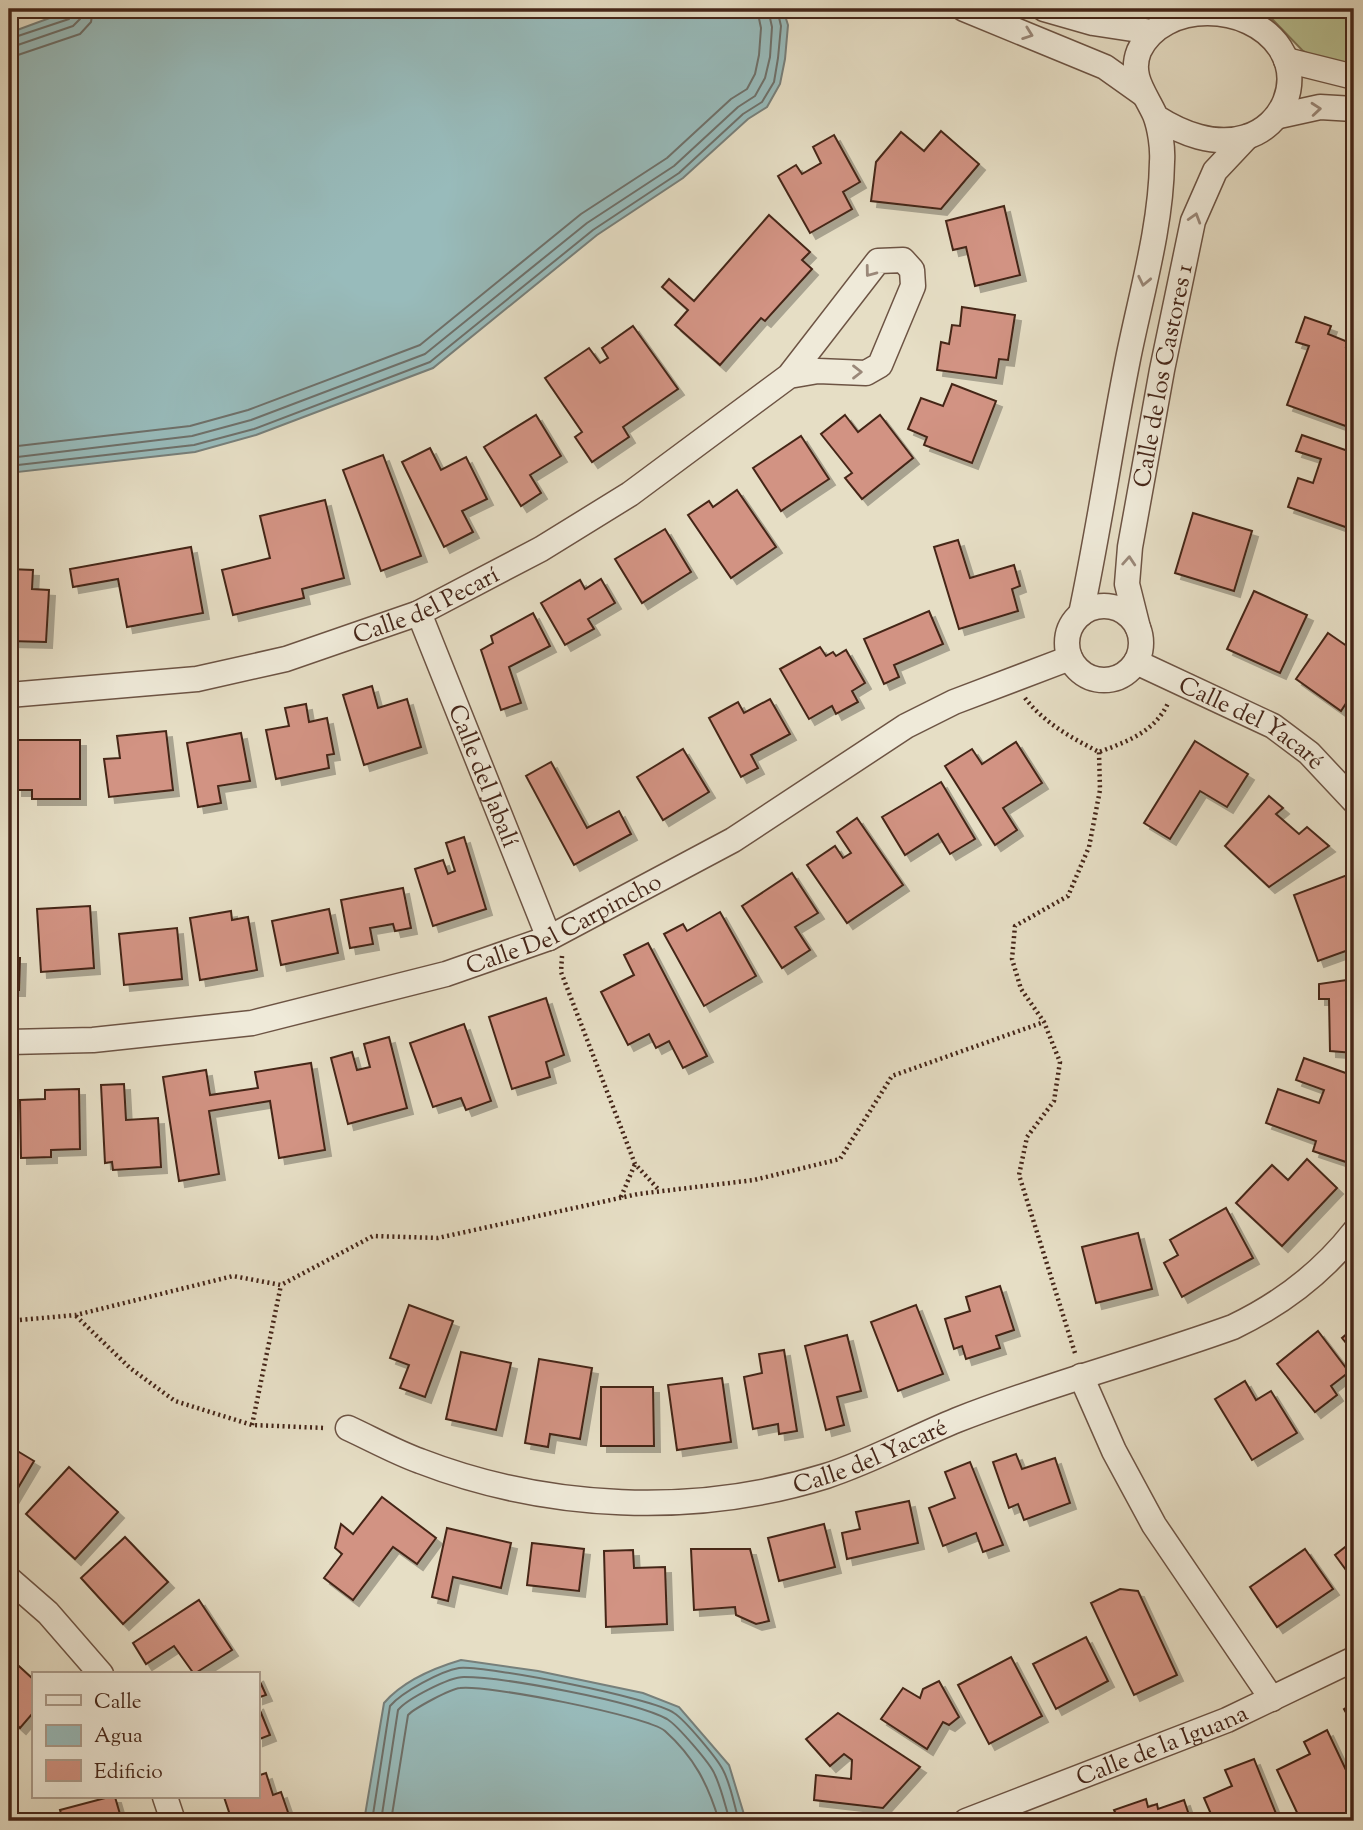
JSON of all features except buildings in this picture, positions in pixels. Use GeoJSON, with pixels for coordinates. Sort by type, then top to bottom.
{"type":"FeatureCollection","features":[{"type":"Feature","properties":{"kind":"street"},"geometry":{"type":"LineString","coordinates":[[964,9],[1105,67],[1143,94]]}},
{"type":"Feature","properties":{"kind":"street"},"geometry":{"type":"LineString","coordinates":[[1044,9],[1093,23],[1152,32]]}},
{"type":"Feature","properties":{"kind":"street"},"geometry":{"type":"LineString","coordinates":[[1279,116],[1288,99],[1290,79],[1281,49],[1260,19],[1227,12],[1187,11],[1152,32],[1140,49],[1135,62],[1136,77],[1156,117],[1189,135],[1217,139],[1247,137],[1279,116],[1320,107],[1354,109]]}},
{"type":"Feature","properties":{"kind":"street"},"geometry":{"type":"LineString","coordinates":[[1286,60],[1354,77]]}},
{"type":"Feature","properties":{"kind":"street","name":"Calle de los Castores 1"},"geometry":{"type":"LineString","coordinates":[[1082,614],[1128,363],[1161,204],[1163,154],[1156,117]]}},
{"type":"Feature","properties":{"kind":"street","name":"Calle de los Castores 1"},"geometry":{"type":"LineString","coordinates":[[1138,628],[1127,584],[1130,547],[1161,370],[1194,221],[1216,171],[1247,137]]}},
{"type":"Feature","properties":{"kind":"street","name":"Calle del Pecarí"},"geometry":{"type":"LineString","coordinates":[[9,695],[197,679],[286,659],[419,613],[541,549],[630,494],[789,376],[878,261],[903,260],[912,270],[913,286],[889,349],[880,365],[866,373],[818,372],[789,376]]}},
{"type":"Feature","properties":{"kind":"street"},"geometry":{"type":"LineString","coordinates":[[1113,607],[1132,618],[1138,628],[1140,651],[1136,662],[1119,678],[1108,681],[1085,676],[1070,658],[1068,634],[1082,614],[1091,608],[1113,607]]}},
{"type":"Feature","properties":{"kind":"street","name":"Calle del Jabalí"},"geometry":{"type":"LineString","coordinates":[[419,613],[556,935]]}},
{"type":"Feature","properties":{"kind":"street","name":"Calle Del Carpincho"},"geometry":{"type":"LineString","coordinates":[[9,1042],[93,1041],[252,1023],[446,974],[556,935],[733,840],[906,726],[954,702],[1070,658]]}},
{"type":"Feature","properties":{"kind":"street","name":"Calle del Yacaré"},"geometry":{"type":"LineString","coordinates":[[1136,662],[1273,726],[1309,753],[1354,801]]}},
{"type":"Feature","properties":{"kind":"street","name":"Calle del Yacaré"},"geometry":{"type":"LineString","coordinates":[[348,1428],[420,1461],[488,1482],[566,1498],[628,1502],[696,1501],[760,1492],[824,1476],[870,1460],[956,1420],[1081,1376],[1184,1345],[1268,1310],[1303,1284],[1338,1252],[1354,1232]]}},
{"type":"Feature","properties":{"kind":"street"},"geometry":{"type":"LineString","coordinates":[[1081,1376],[1114,1451],[1154,1525],[1272,1699]]}},
{"type":"Feature","properties":{"kind":"street"},"geometry":{"type":"LineString","coordinates":[[9,1579],[48,1613],[99,1672]]}},
{"type":"Feature","properties":{"kind":"street","name":"Calle de la Iguana"},"geometry":{"type":"LineString","coordinates":[[966,1821],[1227,1720],[1354,1660]]}},
{"type":"Feature","properties":{"kind":"street"},"geometry":{"type":"LineString","coordinates":[[165,1798],[173,1821]]}},
{"type":"Feature","properties":{"kind":"path"},"geometry":{"type":"LineString","coordinates":[[1012,681],[1034,710],[1073,739],[1099,752],[1137,738],[1164,713],[1177,682]]}},
{"type":"Feature","properties":{"kind":"path"},"geometry":{"type":"LineString","coordinates":[[1081,1376],[1019,1175],[1027,1137],[1054,1101],[1060,1062],[1044,1022],[1021,989],[1012,959],[1015,926],[1068,896],[1089,847],[1100,790],[1099,752]]}},
{"type":"Feature","properties":{"kind":"path"},"geometry":{"type":"LineString","coordinates":[[556,935],[561,972],[635,1164],[660,1191]]}},
{"type":"Feature","properties":{"kind":"path"},"geometry":{"type":"LineString","coordinates":[[9,1321],[76,1315],[233,1276],[281,1285],[373,1236],[438,1238],[621,1197],[754,1180],[840,1159],[892,1076],[1044,1022]]}},
{"type":"Feature","properties":{"kind":"path"},"geometry":{"type":"LineString","coordinates":[[621,1197],[635,1164]]}},
{"type":"Feature","properties":{"kind":"path"},"geometry":{"type":"LineString","coordinates":[[252,1425],[281,1285]]}},
{"type":"Feature","properties":{"kind":"path"},"geometry":{"type":"LineString","coordinates":[[76,1315],[130,1368],[175,1401],[252,1425],[348,1428]]}},
{"type":"Feature","properties":{"kind":"green space"},"geometry":{"type":"Polygon","coordinates":[[[1079,9],[1152,9],[1125,18],[1079,9]]]}},
{"type":"Feature","properties":{"kind":"green space"},"geometry":{"type":"Polygon","coordinates":[[[1228,9],[1354,9],[1354,68],[1318,59],[1303,51],[1271,18],[1228,9]]]}},
{"type":"Feature","properties":{"kind":"water"},"geometry":{"type":"Polygon","coordinates":[[[74,9],[783,9],[788,25],[780,84],[767,107],[748,119],[683,178],[597,235],[433,368],[256,435],[195,452],[9,473],[9,33],[74,9]]]}},
{"type":"Feature","properties":{"kind":"water"},"geometry":{"type":"Polygon","coordinates":[[[461,1660],[538,1671],[643,1693],[679,1707],[729,1765],[746,1821],[364,1821],[384,1703],[391,1695],[419,1677],[461,1660]]]}}]}
